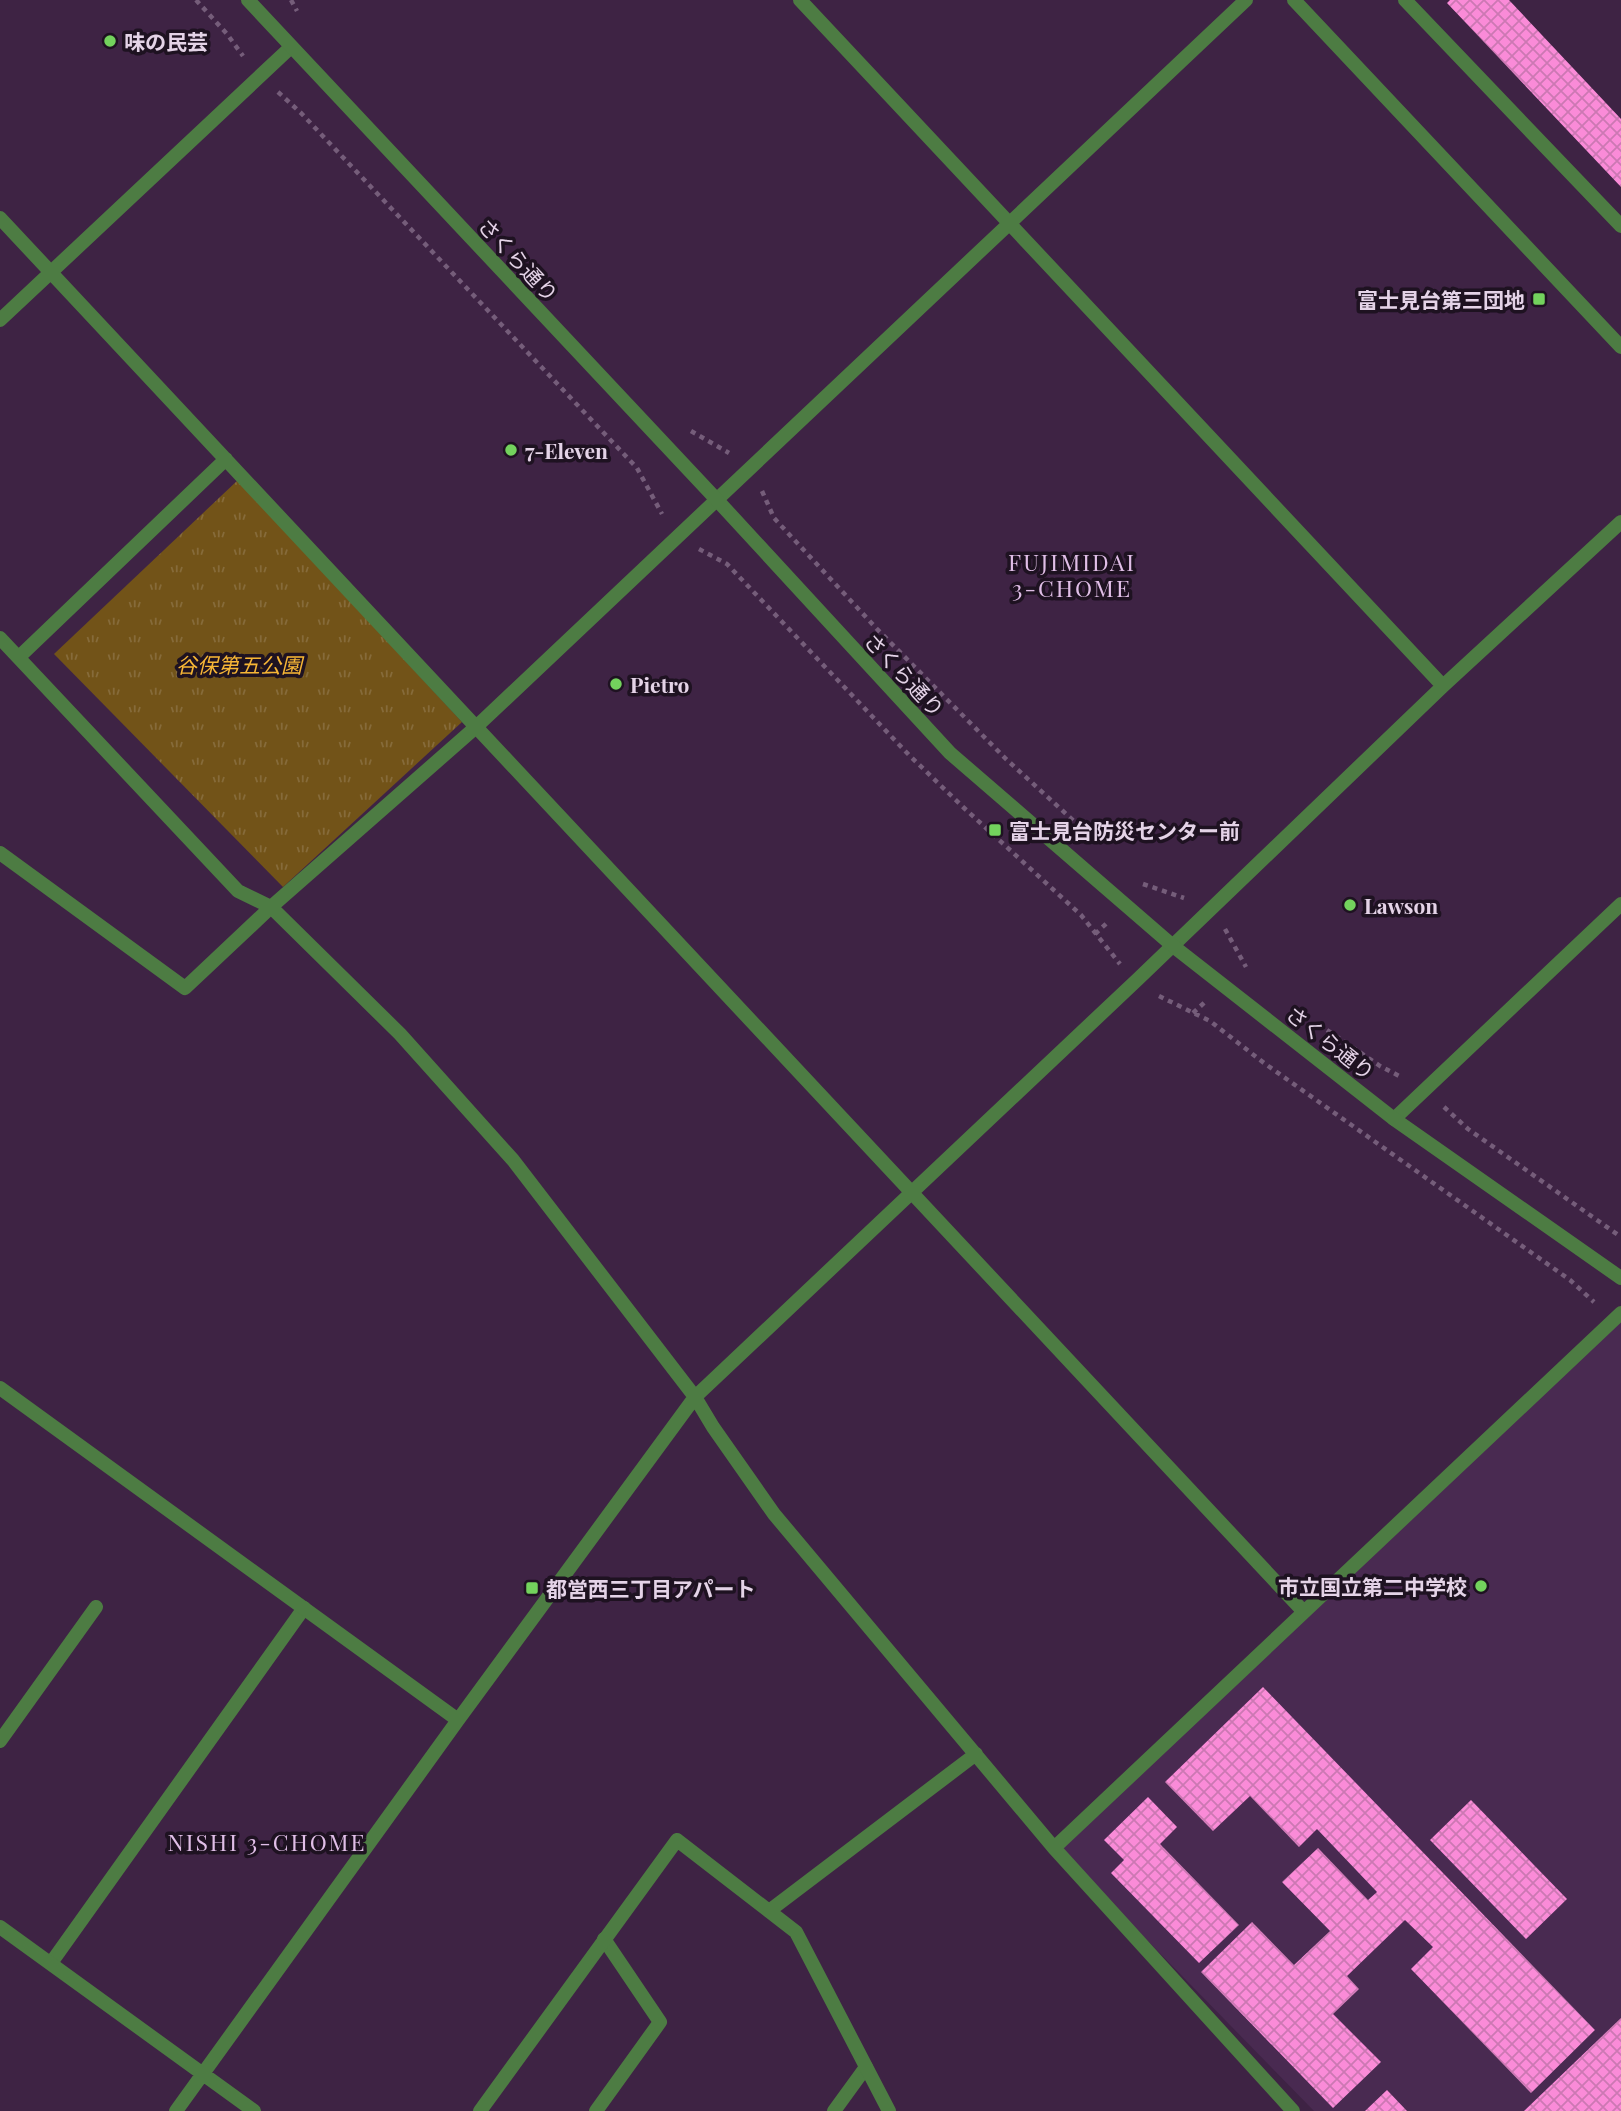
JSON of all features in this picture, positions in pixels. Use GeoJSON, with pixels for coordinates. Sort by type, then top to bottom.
{"type":"FeatureCollection","features":[{"type":"Feature","properties":{"kind":"street","name":"さくら通り"},"geometry":{"type":"LineString","coordinates":[[248,0],[950,753],[1173,946],[1394,1119],[1621,1278]]}},
{"type":"Feature","properties":{"kind":"street"},"geometry":{"type":"LineString","coordinates":[[800,0],[1443,686]]}},
{"type":"Feature","properties":{"kind":"street"},"geometry":{"type":"LineString","coordinates":[[0,853],[185,988],[271,907],[476,727],[1246,0]]}},
{"type":"Feature","properties":{"kind":"street"},"geometry":{"type":"LineString","coordinates":[[1294,0],[1621,347]]}},
{"type":"Feature","properties":{"kind":"street"},"geometry":{"type":"LineString","coordinates":[[1405,0],[1621,226]]}},
{"type":"Feature","properties":{"kind":"street"},"geometry":{"type":"LineString","coordinates":[[0,320],[291,47]]}},
{"type":"Feature","properties":{"kind":"street"},"geometry":{"type":"LineString","coordinates":[[0,218],[1304,1612]]}},
{"type":"Feature","properties":{"kind":"street"},"geometry":{"type":"LineString","coordinates":[[19,657],[226,460]]}},
{"type":"Feature","properties":{"kind":"street"},"geometry":{"type":"LineString","coordinates":[[176,2111],[695,1397],[1173,946],[1443,686],[1621,522]]}},
{"type":"Feature","properties":{"kind":"street"},"geometry":{"type":"LineString","coordinates":[[0,638],[238,891],[271,907],[400,1034],[513,1160],[695,1397],[774,1514],[1055,1848],[1293,2111]]}},
{"type":"Feature","properties":{"kind":"street"},"geometry":{"type":"LineString","coordinates":[[1394,1119],[1621,904]]}},
{"type":"Feature","properties":{"kind":"street"},"geometry":{"type":"LineString","coordinates":[[1055,1848],[1621,1313]]}},
{"type":"Feature","properties":{"kind":"street"},"geometry":{"type":"LineString","coordinates":[[0,1388],[458,1720]]}},
{"type":"Feature","properties":{"kind":"street"},"geometry":{"type":"LineString","coordinates":[[0,1741],[96,1607]]}},
{"type":"Feature","properties":{"kind":"street"},"geometry":{"type":"LineString","coordinates":[[51,1963],[304,1608]]}},
{"type":"Feature","properties":{"kind":"street"},"geometry":{"type":"LineString","coordinates":[[769,1911],[976,1754]]}},
{"type":"Feature","properties":{"kind":"street"},"geometry":{"type":"LineString","coordinates":[[480,2111],[677,1840],[796,1932],[889,2111]]}},
{"type":"Feature","properties":{"kind":"street"},"geometry":{"type":"LineString","coordinates":[[0,1927],[254,2111]]}},
{"type":"Feature","properties":{"kind":"street"},"geometry":{"type":"LineString","coordinates":[[596,2111],[660,2022],[604,1939]]}},
{"type":"Feature","properties":{"kind":"street"},"geometry":{"type":"LineString","coordinates":[[834,2111],[866,2067]]}},
{"type":"Feature","properties":{"kind":"path"},"geometry":{"type":"LineString","coordinates":[[195,0],[227,34],[243,57]]}},
{"type":"Feature","properties":{"kind":"path"},"geometry":{"type":"LineString","coordinates":[[280,94],[301,113],[636,468],[665,519]]}},
{"type":"Feature","properties":{"kind":"path"},"geometry":{"type":"LineString","coordinates":[[701,438],[731,454]]}},
{"type":"Feature","properties":{"kind":"path"},"geometry":{"type":"LineString","coordinates":[[759,485],[774,518],[877,629],[1006,759],[1093,838]]}},
{"type":"Feature","properties":{"kind":"path"},"geometry":{"type":"LineString","coordinates":[[694,547],[727,564],[909,755],[1081,915],[1115,960]]}},
{"type":"Feature","properties":{"kind":"path"},"geometry":{"type":"LineString","coordinates":[[1133,875],[1143,884],[1188,900]]}},
{"type":"Feature","properties":{"kind":"path"},"geometry":{"type":"LineString","coordinates":[[1226,931],[1246,968]]}},
{"type":"Feature","properties":{"kind":"path"},"geometry":{"type":"LineString","coordinates":[[1157,995],[1210,1021],[1317,1102],[1570,1280],[1587,1297]]}},
{"type":"Feature","properties":{"kind":"path"},"geometry":{"type":"LineString","coordinates":[[1326,1029],[1380,1066],[1401,1076]]}},
{"type":"Feature","properties":{"kind":"path"},"geometry":{"type":"LineString","coordinates":[[1447,1110],[1468,1129],[1621,1237]]}},
{"type":"Feature","properties":{"kind":"shaded area","name":"市立国立第二中学校"},"geometry":{"type":"Polygon","coordinates":[[[1621,1321],[1621,2111],[1314,2111],[1060,1851],[1621,1321]]]}},
{"type":"Feature","properties":{"kind":"green space","name":"谷保第五公園"},"geometry":{"type":"Polygon","coordinates":[[[238,480],[462,722],[283,887],[54,654],[238,480]]]}},
{"type":"Feature","properties":{"kind":"building"},"geometry":{"type":"Polygon","coordinates":[[[1450,0],[1509,0],[1621,119],[1621,187],[1447,3],[1450,0]]]}},
{"type":"Feature","properties":{"kind":"building"},"geometry":{"type":"Polygon","coordinates":[[[1263,1687],[1595,2030],[1531,2093],[1411,1969],[1433,1947],[1405,1920],[1347,1976],[1359,1989],[1333,2014],[1381,2062],[1333,2108],[1201,1972],[1252,1922],[1294,1965],[1330,1931],[1282,1882],[1318,1848],[1368,1900],[1377,1892],[1317,1829],[1299,1847],[1250,1796],[1213,1831],[1165,1782],[1263,1687]]]}},
{"type":"Feature","properties":{"kind":"building"},"geometry":{"type":"Polygon","coordinates":[[[1148,1797],[1177,1827],[1160,1844],[1239,1925],[1199,1963],[1111,1873],[1124,1860],[1104,1840],[1148,1797]]]}},
{"type":"Feature","properties":{"kind":"building"},"geometry":{"type":"Polygon","coordinates":[[[1471,1800],[1567,1899],[1526,1939],[1430,1840],[1471,1800]]]}},
{"type":"Feature","properties":{"kind":"building"},"geometry":{"type":"Polygon","coordinates":[[[1621,2018],[1621,2111],[1524,2111],[1621,2018]]]}},
{"type":"Feature","properties":{"kind":"building"},"geometry":{"type":"Polygon","coordinates":[[[1387,2090],[1407,2111],[1365,2111],[1387,2090]]]}},
{"type":"Feature","properties":{"kind":"place","name":"味の民芸"},"geometry":{"type":"Point","coordinates":[110,41]}},
{"type":"Feature","properties":{"kind":"place","name":"富士見台第三団地"},"geometry":{"type":"Point","coordinates":[1539,299]}},
{"type":"Feature","properties":{"kind":"place","name":"7-Eleven"},"geometry":{"type":"Point","coordinates":[511,450]}},
{"type":"Feature","properties":{"kind":"place","name":"Pietro"},"geometry":{"type":"Point","coordinates":[616,684]}},
{"type":"Feature","properties":{"kind":"place","name":"富士見台防災センター前"},"geometry":{"type":"Point","coordinates":[995,830]}},
{"type":"Feature","properties":{"kind":"place","name":"Lawson"},"geometry":{"type":"Point","coordinates":[1350,905]}},
{"type":"Feature","properties":{"kind":"place","name":"市立国立第二中学校"},"geometry":{"type":"Point","coordinates":[1481,1586]}},
{"type":"Feature","properties":{"kind":"place","name":"都営西三丁目アパート"},"geometry":{"type":"Point","coordinates":[532,1588]}},
{"type":"Feature","properties":{"kind":"district","name":"FUJIMIDAI 3-CHOME"},"geometry":{"type":"Point","coordinates":[1072,574]}},
{"type":"Feature","properties":{"kind":"district","name":"NISHI 3-CHOME"},"geometry":{"type":"Point","coordinates":[267,1841]}}]}
